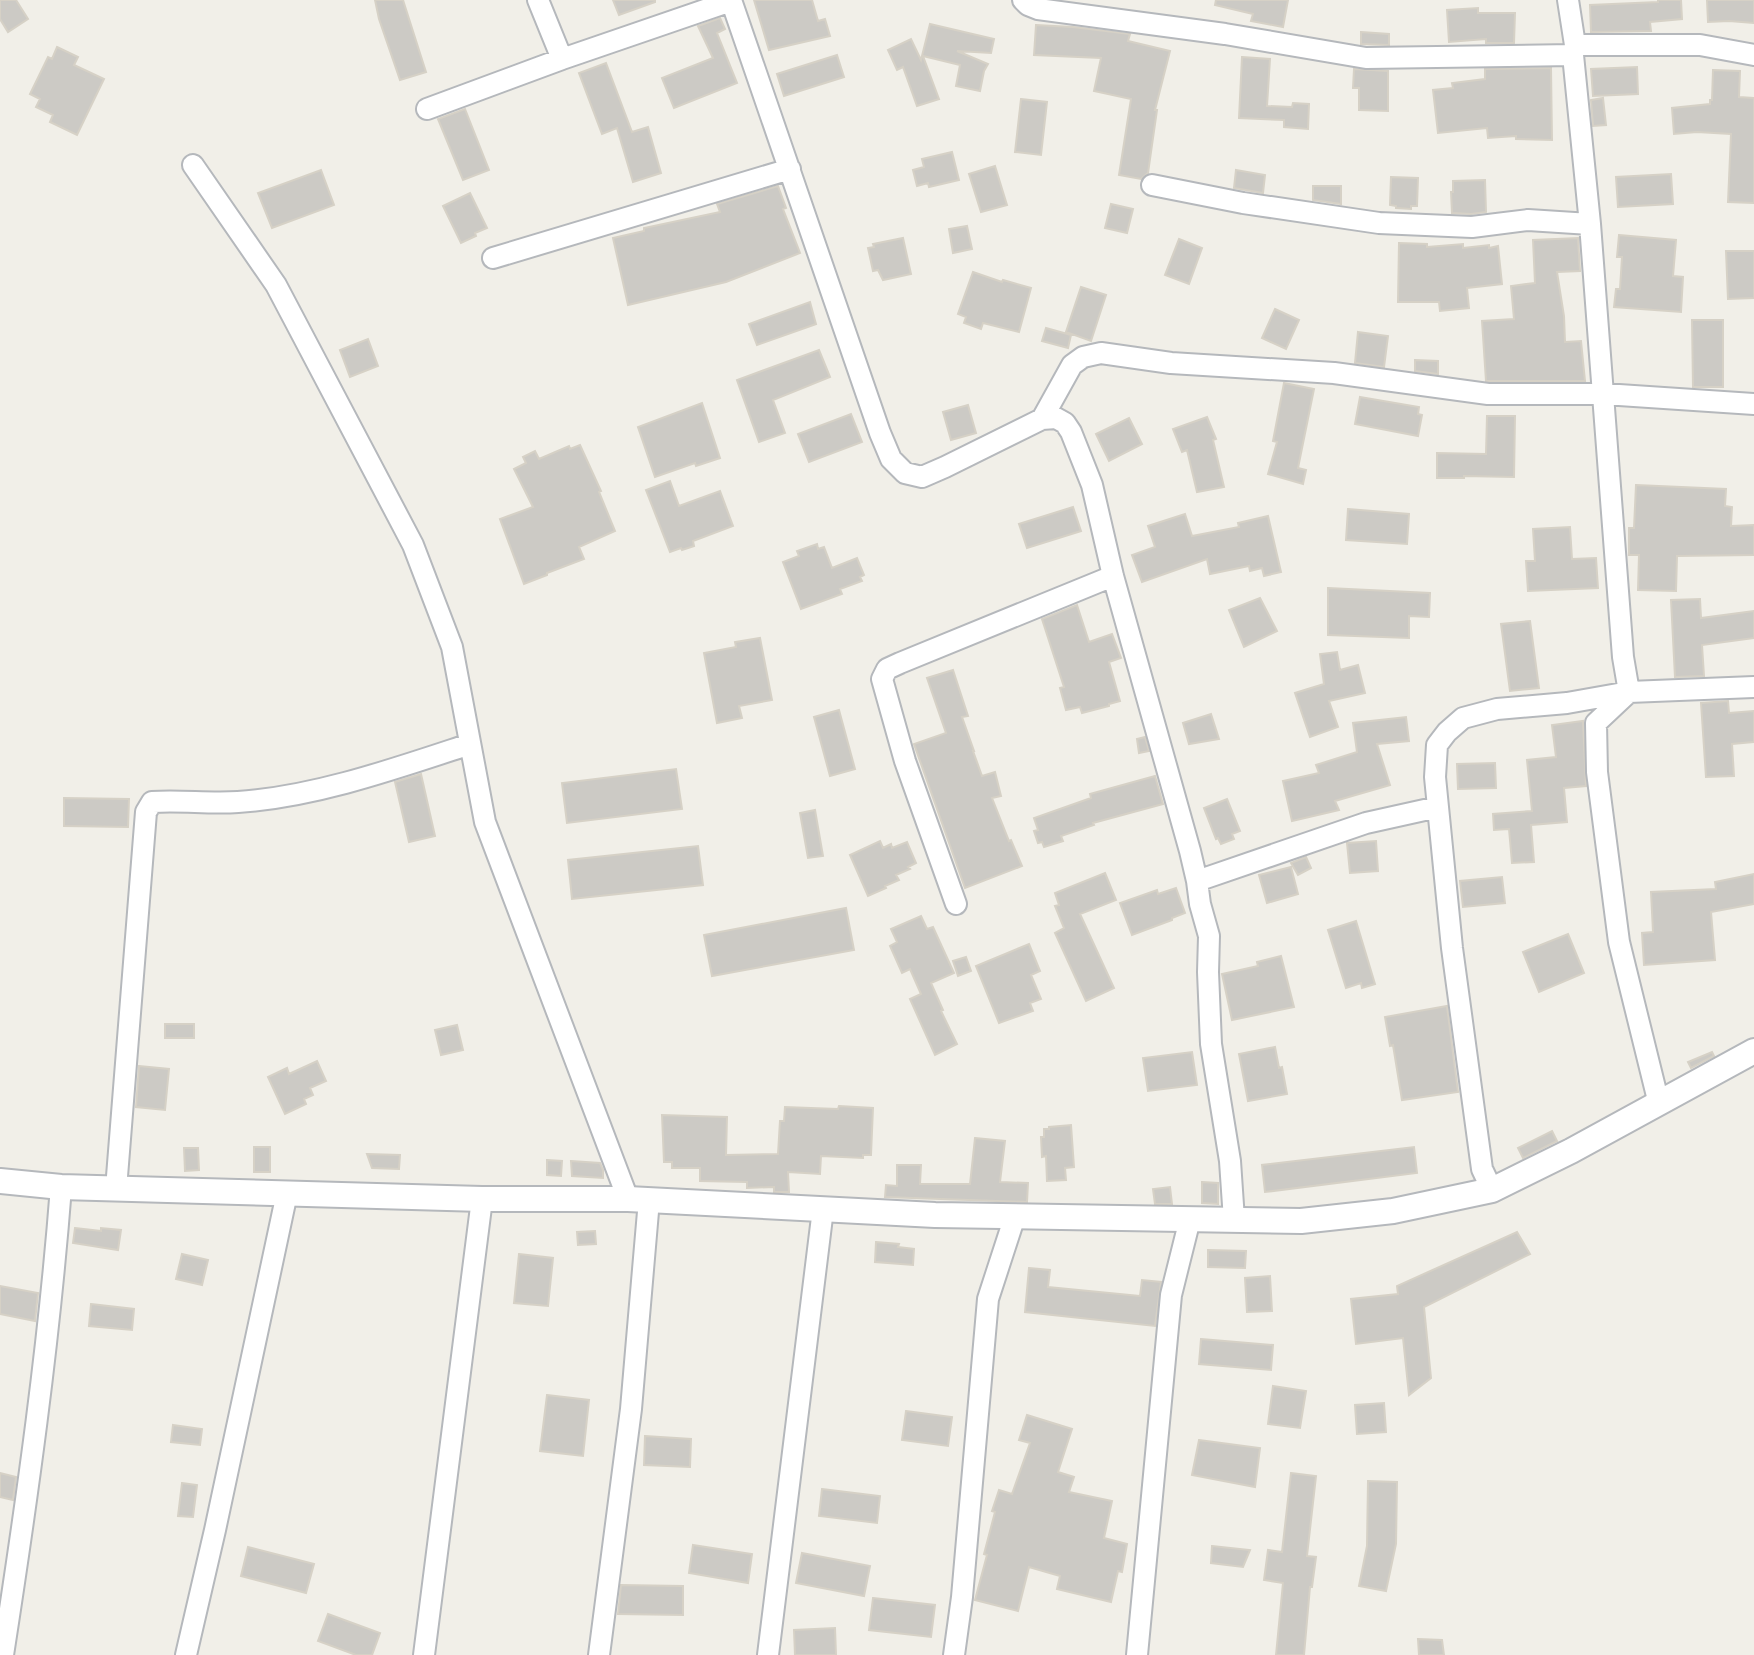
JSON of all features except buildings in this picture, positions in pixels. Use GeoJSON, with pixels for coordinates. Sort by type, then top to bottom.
{"type":"FeatureCollection","features":[{"type":"Feature","properties":{"kind":"street"},"geometry":{"type":"LineString","coordinates":[[538,0],[562,59]]}},
{"type":"Feature","properties":{"kind":"street"},"geometry":{"type":"LineString","coordinates":[[427,109],[731,0],[891,459],[905,473],[922,477],[1042,419],[1056,418],[1065,423],[1092,485],[1113,576],[1197,881],[1209,936],[1211,1044],[1230,1161],[1234,1220]]}},
{"type":"Feature","properties":{"kind":"street"},"geometry":{"type":"LineString","coordinates":[[1023,0],[1038,9],[1225,34],[1366,58],[1700,45],[1754,55]]}},
{"type":"Feature","properties":{"kind":"street"},"geometry":{"type":"LineString","coordinates":[[1568,0],[1590,224],[1623,657],[1629,692]]}},
{"type":"Feature","properties":{"kind":"street"},"geometry":{"type":"LineString","coordinates":[[193,165],[276,285],[413,545],[452,647],[485,822],[638,1199],[631,1409],[599,1655]]}},
{"type":"Feature","properties":{"kind":"street"},"geometry":{"type":"LineString","coordinates":[[493,258],[790,169]]}},
{"type":"Feature","properties":{"kind":"street"},"geometry":{"type":"LineString","coordinates":[[1152,185],[1243,203],[1379,223],[1472,227],[1528,220],[1590,224]]}},
{"type":"Feature","properties":{"kind":"street"},"geometry":{"type":"LineString","coordinates":[[1042,419],[1072,365],[1083,357],[1101,353],[1171,363],[1334,373],[1488,394],[1604,394],[1754,404]]}},
{"type":"Feature","properties":{"kind":"street"},"geometry":{"type":"LineString","coordinates":[[956,904],[905,761],[882,679],[887,669],[900,663],[1113,576]]}},
{"type":"Feature","properties":{"kind":"street"},"geometry":{"type":"LineString","coordinates":[[1492,1190],[1482,1169],[1452,948],[1435,777],[1437,745],[1463,718],[1497,709],[1567,703],[1629,692],[1754,687]]}},
{"type":"Feature","properties":{"kind":"street"},"geometry":{"type":"LineString","coordinates":[[1629,692],[1596,723],[1597,772],[1619,942],[1659,1104]]}},
{"type":"Feature","properties":{"kind":"street"},"geometry":{"type":"LineString","coordinates":[[116,1189],[148,807],[152,802],[237,802],[283,796],[404,766],[470,744]]}},
{"type":"Feature","properties":{"kind":"street"},"geometry":{"type":"LineString","coordinates":[[1197,881],[1366,823],[1438,807]]}},
{"type":"Feature","properties":{"kind":"street"},"geometry":{"type":"LineString","coordinates":[[0,1181],[116,1189],[482,1199],[638,1199],[935,1215],[1301,1221],[1393,1211],[1492,1190],[1571,1151],[1754,1051]]}},
{"type":"Feature","properties":{"kind":"street"},"geometry":{"type":"LineString","coordinates":[[3,1655],[53,1293],[61,1187]]}},
{"type":"Feature","properties":{"kind":"street"},"geometry":{"type":"LineString","coordinates":[[186,1655],[287,1193]]}},
{"type":"Feature","properties":{"kind":"street"},"geometry":{"type":"LineString","coordinates":[[424,1655],[482,1199]]}},
{"type":"Feature","properties":{"kind":"street"},"geometry":{"type":"LineString","coordinates":[[768,1655],[823,1209]]}},
{"type":"Feature","properties":{"kind":"street"},"geometry":{"type":"LineString","coordinates":[[954,1655],[962,1597],[988,1299],[1015,1216]]}},
{"type":"Feature","properties":{"kind":"street"},"geometry":{"type":"LineString","coordinates":[[1137,1655],[1171,1295],[1190,1219]]}}]}
